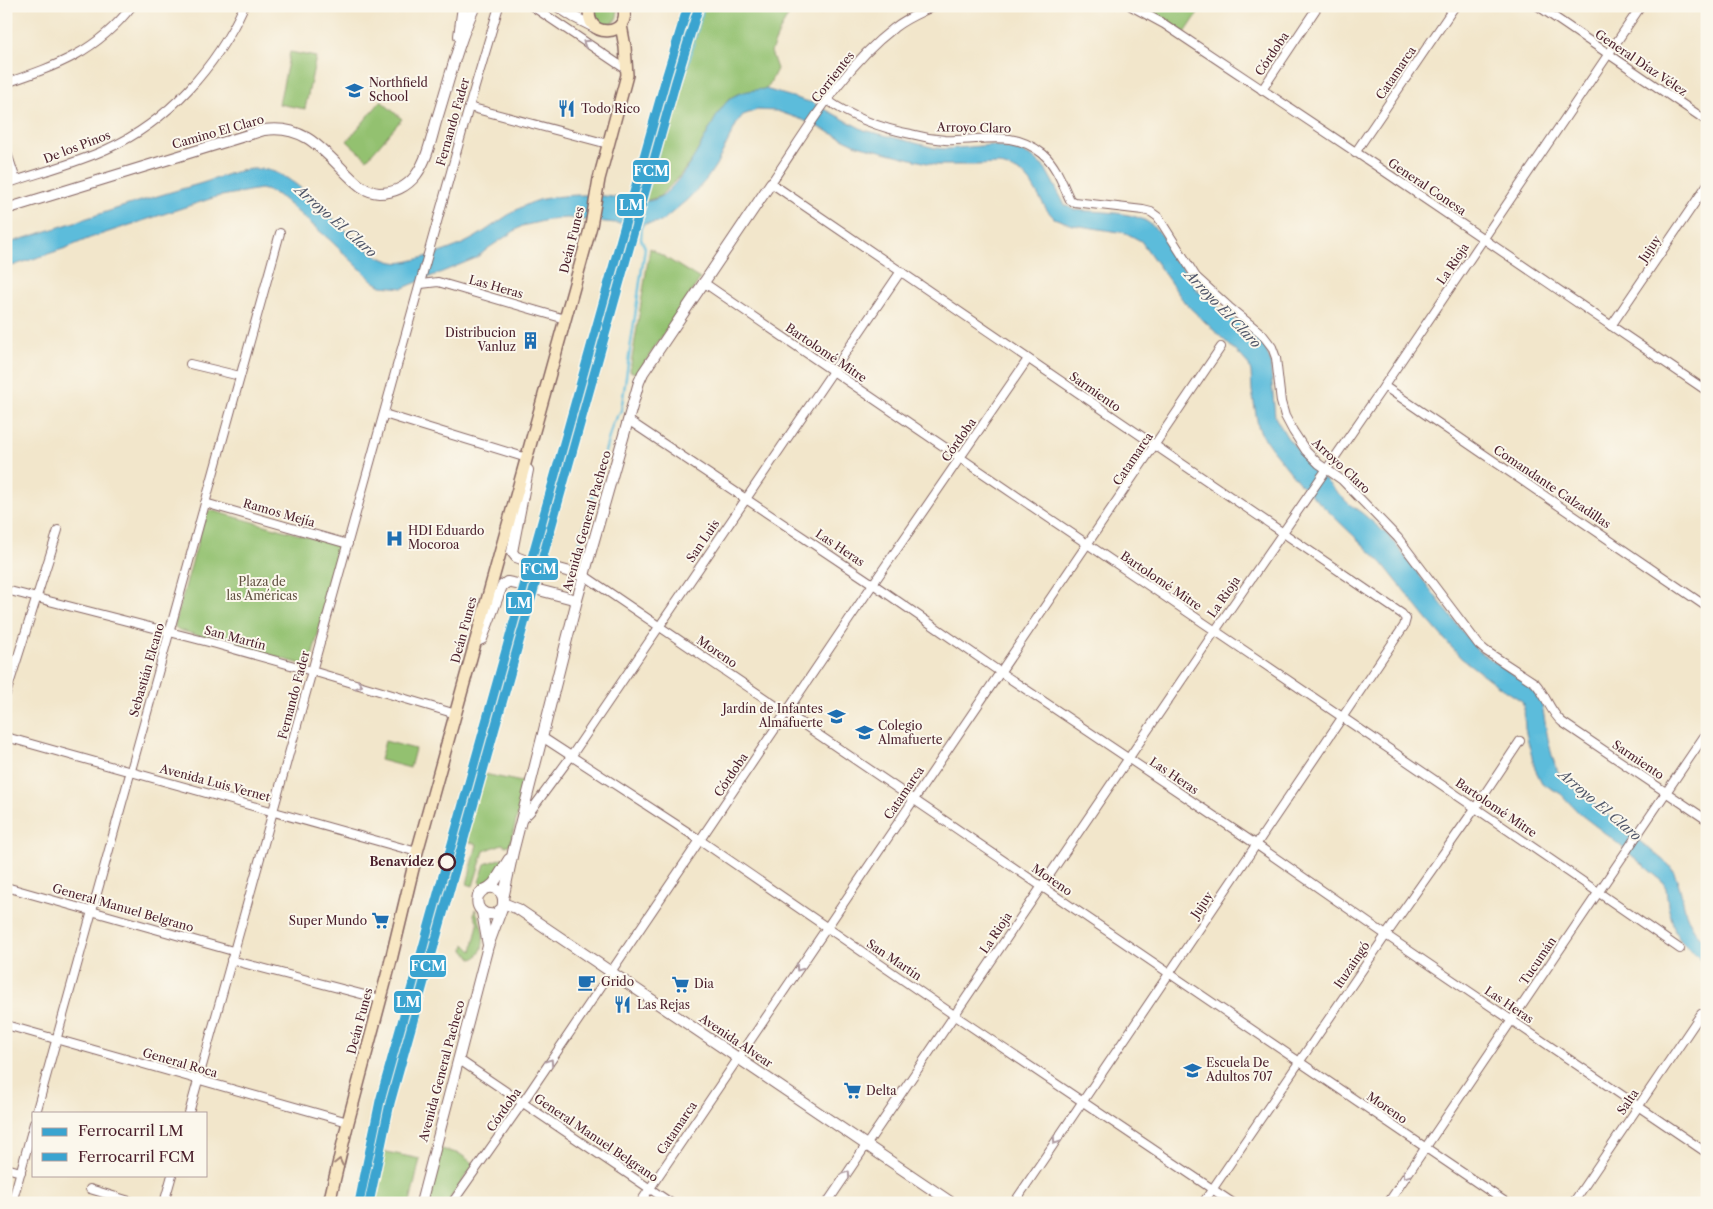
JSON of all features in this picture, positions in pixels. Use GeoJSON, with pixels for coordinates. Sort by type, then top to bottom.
{"type":"FeatureCollection","features":[{"type":"Feature","properties":{"kind":"main road"},"geometry":{"type":"LineString","coordinates":[[590,6],[589,19],[600,30],[612,36],[619,44],[627,67]]}},
{"type":"Feature","properties":{"kind":"main road","name":"Deán Funes"},"geometry":{"type":"LineString","coordinates":[[329,1203],[417,852],[591,226],[597,189],[625,83],[627,67],[624,13]]}},
{"type":"Feature","properties":{"kind":"main road"},"geometry":{"type":"LineString","coordinates":[[600,30],[616,29],[624,13]]}},
{"type":"Feature","properties":{"kind":"street"},"geometry":{"type":"LineString","coordinates":[[6,83],[62,63],[84,51],[113,28],[132,6]]}},
{"type":"Feature","properties":{"kind":"street","name":"De los Pinos"},"geometry":{"type":"LineString","coordinates":[[6,184],[75,162],[108,149],[133,135],[156,118],[178,100],[203,73],[224,44],[244,6]]}},
{"type":"Feature","properties":{"kind":"street","name":"Camino El Claro"},"geometry":{"type":"LineString","coordinates":[[455,61],[463,6]]}},
{"type":"Feature","properties":{"kind":"street","name":"Camino El Claro"},"geometry":{"type":"LineString","coordinates":[[6,209],[272,128],[290,130],[305,136],[327,154],[354,182],[367,190],[376,193],[396,190],[410,182],[419,170],[425,157],[455,61],[475,6]]}},
{"type":"Feature","properties":{"kind":"street","name":"Fernando Fader"},"geometry":{"type":"LineString","coordinates":[[189,1112],[469,106],[499,6]]}},
{"type":"Feature","properties":{"kind":"street"},"geometry":{"type":"LineString","coordinates":[[532,6],[627,67]]}},
{"type":"Feature","properties":{"kind":"street"},"geometry":{"type":"LineString","coordinates":[[557,6],[600,30]]}},
{"type":"Feature","properties":{"kind":"street","name":"Corrientes"},"geometry":{"type":"LineString","coordinates":[[771,183],[853,67],[894,28],[907,19],[934,6]]}},
{"type":"Feature","properties":{"kind":"street","name":"General Conesa"},"geometry":{"type":"LineString","coordinates":[[1130,6],[1164,24],[1707,391]]}},
{"type":"Feature","properties":{"kind":"street","name":"Córdoba"},"geometry":{"type":"LineString","coordinates":[[1262,90],[1318,6]]}},
{"type":"Feature","properties":{"kind":"street","name":"Catamarca"},"geometry":{"type":"LineString","coordinates":[[1355,152],[1455,6]]}},
{"type":"Feature","properties":{"kind":"street","name":"General Díaz Vélez"},"geometry":{"type":"LineString","coordinates":[[1538,6],[1707,121]]}},
{"type":"Feature","properties":{"kind":"street","name":"La Rioja"},"geometry":{"type":"LineString","coordinates":[[827,1203],[1214,631],[1384,386],[1641,6]]}},
{"type":"Feature","properties":{"kind":"street","name":"Arroyo Claro"},"geometry":{"type":"LineString","coordinates":[[826,103],[879,127],[926,137],[947,140],[1000,137],[1023,142],[1048,159],[1070,200],[1151,212],[1162,223],[1196,277],[1262,334],[1272,347],[1276,358],[1281,402],[1285,416],[1306,451],[1325,471],[1342,480],[1398,538],[1479,645],[1542,690],[1557,718]]}},
{"type":"Feature","properties":{"kind":"street"},"geometry":{"type":"LineString","coordinates":[[469,106],[608,144]]}},
{"type":"Feature","properties":{"kind":"street"},"geometry":{"type":"LineString","coordinates":[[6,150],[16,180]]}},
{"type":"Feature","properties":{"kind":"street","name":"Sarmiento"},"geometry":{"type":"LineString","coordinates":[[771,183],[1028,360],[1283,532],[1402,614],[1406,619]]}},
{"type":"Feature","properties":{"kind":"street","name":"Avenida General Pacheco"},"geometry":{"type":"LineString","coordinates":[[421,1203],[488,946],[503,903],[513,852],[577,600],[639,382],[643,372],[771,183]]}},
{"type":"Feature","properties":{"kind":"street","name":"Jujuy"},"geometry":{"type":"LineString","coordinates":[[1611,326],[1707,185]]}},
{"type":"Feature","properties":{"kind":"street","name":"Sebastián Elcano"},"geometry":{"type":"LineString","coordinates":[[36,1112],[129,771],[170,632],[280,233]]}},
{"type":"Feature","properties":{"kind":"street","name":"San Luis"},"geometry":{"type":"LineString","coordinates":[[521,821],[530,812],[572,755],[901,271]]}},
{"type":"Feature","properties":{"kind":"street","name":"Las Heras"},"geometry":{"type":"LineString","coordinates":[[421,284],[438,282],[565,319]]}},
{"type":"Feature","properties":{"kind":"street","name":"Bartolomé Mitre"},"geometry":{"type":"LineString","coordinates":[[703,282],[1214,631],[1476,807],[1680,949]]}},
{"type":"Feature","properties":{"kind":"street","name":"Catamarca"},"geometry":{"type":"LineString","coordinates":[[640,1203],[1221,347]]}},
{"type":"Feature","properties":{"kind":"street","name":"Córdoba"},"geometry":{"type":"LineString","coordinates":[[452,1203],[523,1102],[873,584],[1028,360]]}},
{"type":"Feature","properties":{"kind":"street"},"geometry":{"type":"LineString","coordinates":[[190,364],[240,376]]}},
{"type":"Feature","properties":{"kind":"street","name":"Comandante Calzadillas"},"geometry":{"type":"LineString","coordinates":[[1384,386],[1707,607]]}},
{"type":"Feature","properties":{"kind":"street"},"geometry":{"type":"LineString","coordinates":[[384,414],[527,458],[529,468],[512,552],[516,557],[524,560]]}},
{"type":"Feature","properties":{"kind":"street","name":"Las Heras"},"geometry":{"type":"LineString","coordinates":[[628,420],[873,584],[1386,935],[1706,1151]]}},
{"type":"Feature","properties":{"kind":"street","name":"Ramos Mejía"},"geometry":{"type":"LineString","coordinates":[[205,503],[348,544]]}},
{"type":"Feature","properties":{"kind":"street"},"geometry":{"type":"LineString","coordinates":[[6,694],[58,530]]}},
{"type":"Feature","properties":{"kind":"street"},"geometry":{"type":"LineString","coordinates":[[536,563],[585,576]]}},
{"type":"Feature","properties":{"kind":"street","name":"Moreno"},"geometry":{"type":"LineString","coordinates":[[585,576],[1507,1203]]}},
{"type":"Feature","properties":{"kind":"street"},"geometry":{"type":"LineString","coordinates":[[475,642],[482,639],[502,586],[507,582],[517,584]]}},
{"type":"Feature","properties":{"kind":"street"},"geometry":{"type":"LineString","coordinates":[[528,586],[577,600]]}},
{"type":"Feature","properties":{"kind":"street","name":"San Martín"},"geometry":{"type":"LineString","coordinates":[[6,590],[312,671],[456,714]]}},
{"type":"Feature","properties":{"kind":"street","name":"Jujuy"},"geometry":{"type":"LineString","coordinates":[[1014,1203],[1343,718],[1404,626],[1406,619]]}},
{"type":"Feature","properties":{"kind":"street","name":"Sarmiento"},"geometry":{"type":"LineString","coordinates":[[1557,718],[1707,820]]}},
{"type":"Feature","properties":{"kind":"street","name":"Tucumán"},"geometry":{"type":"LineString","coordinates":[[1388,1203],[1707,732]]}},
{"type":"Feature","properties":{"kind":"street","name":"Avenida Luis Vernet"},"geometry":{"type":"LineString","coordinates":[[6,737],[417,852]]}},
{"type":"Feature","properties":{"kind":"street","name":"San Martín"},"geometry":{"type":"LineString","coordinates":[[542,737],[700,840],[954,1015],[1233,1203]]}},
{"type":"Feature","properties":{"kind":"street","name":"Ituzaingó"},"geometry":{"type":"LineString","coordinates":[[1204,1203],[1520,741]]}},
{"type":"Feature","properties":{"kind":"street"},"geometry":{"type":"LineString","coordinates":[[488,888],[496,889],[500,892],[503,903],[495,914],[491,915],[482,912],[477,905],[478,896],[488,888],[502,871],[513,852]]}},
{"type":"Feature","properties":{"kind":"street","name":"General Manuel Belgrano"},"geometry":{"type":"LineString","coordinates":[[6,887],[233,951]]}},
{"type":"Feature","properties":{"kind":"street","name":"Avenida Alvear"},"geometry":{"type":"LineString","coordinates":[[503,903],[518,909],[952,1203]]}},
{"type":"Feature","properties":{"kind":"street","name":"Avenida General Pacheco"},"geometry":{"type":"LineString","coordinates":[[482,912],[488,946]]}},
{"type":"Feature","properties":{"kind":"street"},"geometry":{"type":"LineString","coordinates":[[231,960],[380,999]]}},
{"type":"Feature","properties":{"kind":"street","name":"Salta"},"geometry":{"type":"LineString","coordinates":[[1573,1203],[1702,1014]]}},
{"type":"Feature","properties":{"kind":"street","name":"General Roca"},"geometry":{"type":"LineString","coordinates":[[6,1025],[348,1122]]}},
{"type":"Feature","properties":{"kind":"street","name":"General Manuel Belgrano"},"geometry":{"type":"LineString","coordinates":[[458,1059],[671,1203]]}},
{"type":"Feature","properties":{"kind":"street"},"geometry":{"type":"LineString","coordinates":[[12,1203],[32,1130]]}},
{"type":"Feature","properties":{"kind":"street"},"geometry":{"type":"LineString","coordinates":[[6,1168],[20,1172]]}},
{"type":"Feature","properties":{"kind":"street"},"geometry":{"type":"LineString","coordinates":[[164,1203],[172,1176]]}},
{"type":"Feature","properties":{"kind":"street"},"geometry":{"type":"LineString","coordinates":[[90,1189],[136,1203]]}},
{"type":"Feature","properties":{"kind":"green space"},"geometry":{"type":"Polygon","coordinates":[[[594,6],[616,6],[617,17],[613,23],[605,24],[595,20],[594,6]]]}},
{"type":"Feature","properties":{"kind":"green space"},"geometry":{"type":"Polygon","coordinates":[[[696,6],[794,6],[780,30],[771,52],[777,69],[768,87],[738,94],[730,98],[719,112],[693,159],[678,178],[659,197],[642,202],[644,185],[665,116],[671,85],[696,6]]]}},
{"type":"Feature","properties":{"kind":"green space"},"geometry":{"type":"Polygon","coordinates":[[[1138,6],[1203,6],[1185,33],[1138,6]]]}},
{"type":"Feature","properties":{"kind":"green space"},"geometry":{"type":"Polygon","coordinates":[[[290,52],[316,57],[305,109],[279,104],[290,52]]]}},
{"type":"Feature","properties":{"kind":"green space"},"geometry":{"type":"Polygon","coordinates":[[[381,101],[402,119],[367,159],[347,141],[381,101]]]}},
{"type":"Feature","properties":{"kind":"green space"},"geometry":{"type":"Polygon","coordinates":[[[650,248],[700,279],[637,374],[630,371],[650,248]]]}},
{"type":"Feature","properties":{"kind":"green space","name":"Plaza de las Américas"},"geometry":{"type":"Polygon","coordinates":[[[210,510],[337,545],[341,551],[309,664],[305,665],[179,630],[175,627],[206,513],[210,510]]]}},
{"type":"Feature","properties":{"kind":"green space"},"geometry":{"type":"Polygon","coordinates":[[[385,741],[415,749],[410,768],[380,760],[385,741]]]}},
{"type":"Feature","properties":{"kind":"green space"},"geometry":{"type":"Polygon","coordinates":[[[480,773],[526,783],[510,844],[506,846],[502,844],[484,851],[473,886],[467,884],[477,844],[460,839],[480,773]]]}},
{"type":"Feature","properties":{"kind":"green space"},"geometry":{"type":"Polygon","coordinates":[[[502,858],[505,859],[492,880],[482,884],[479,882],[485,864],[502,858]]]}},
{"type":"Feature","properties":{"kind":"green space"},"geometry":{"type":"Polygon","coordinates":[[[475,909],[482,928],[483,942],[479,954],[474,959],[464,950],[465,944],[472,951],[478,924],[474,915],[475,909]]]}},
{"type":"Feature","properties":{"kind":"green space"},"geometry":{"type":"Polygon","coordinates":[[[441,1149],[460,1154],[474,1164],[447,1203],[427,1203],[441,1149]]]}},
{"type":"Feature","properties":{"kind":"green space"},"geometry":{"type":"Polygon","coordinates":[[[382,1151],[420,1159],[410,1203],[370,1203],[382,1151]]]}},
{"type":"Feature","properties":{"kind":"water","name":"Arroyo El Claro"},"geometry":{"type":"Polygon","coordinates":[[[765,89],[813,103],[864,130],[935,148],[947,149],[992,145],[1022,152],[1032,157],[1045,168],[1065,205],[1074,210],[1130,215],[1146,221],[1155,228],[1161,234],[1197,290],[1259,340],[1265,348],[1270,360],[1275,417],[1287,437],[1310,465],[1349,504],[1389,536],[1477,650],[1540,694],[1551,750],[1562,778],[1669,865],[1680,888],[1689,921],[1696,932],[1707,943],[1707,965],[1681,941],[1675,932],[1666,888],[1662,881],[1580,814],[1561,794],[1542,783],[1535,769],[1525,729],[1522,701],[1461,658],[1383,564],[1300,484],[1272,449],[1258,426],[1249,365],[1185,303],[1141,241],[1126,233],[1073,225],[1054,218],[1031,183],[1024,175],[1015,170],[999,164],[935,165],[857,145],[803,120],[777,111],[757,110],[743,115],[706,180],[688,199],[661,222],[635,225],[567,218],[552,219],[522,226],[476,258],[403,288],[381,286],[373,281],[330,240],[278,195],[260,189],[216,197],[90,238],[6,268],[6,244],[250,169],[267,170],[284,177],[302,189],[372,253],[389,261],[405,262],[414,260],[465,243],[514,212],[539,200],[576,195],[604,196],[639,201],[653,200],[660,197],[675,184],[688,166],[700,148],[718,113],[727,101],[743,92],[765,89]]]}},
{"type":"Feature","properties":{"kind":"waterway"},"geometry":{"type":"LineString","coordinates":[[644,201],[673,106],[681,89],[704,6]]}},
{"type":"Feature","properties":{"kind":"waterway"},"geometry":{"type":"LineString","coordinates":[[578,549],[613,423],[621,411],[645,248],[641,239],[642,224]]}},
{"type":"Feature","properties":{"kind":"rail line","name":"LM"},"geometry":{"type":"LineString","coordinates":[[359,1203],[380,1101],[666,78],[688,6]]}},
{"type":"Feature","properties":{"kind":"rail line","name":"FCM"},"geometry":{"type":"LineString","coordinates":[[369,1203],[390,1103],[676,81],[698,9]]}},
{"type":"Feature","properties":{"kind":"place","name":"Northfield School"},"geometry":{"type":"Point","coordinates":[355,90]}},
{"type":"Feature","properties":{"kind":"place","name":"Todo Rico"},"geometry":{"type":"Point","coordinates":[567,109]}},
{"type":"Feature","properties":{"kind":"place","name":"Distribucion Vanluz"},"geometry":{"type":"Point","coordinates":[530,340]}},
{"type":"Feature","properties":{"kind":"place","name":"HDI Eduardo Mocoroa"},"geometry":{"type":"Point","coordinates":[394,538]}},
{"type":"Feature","properties":{"kind":"place","name":"Jardín de Infantes Almafuerte"},"geometry":{"type":"Point","coordinates":[837,716]}},
{"type":"Feature","properties":{"kind":"place","name":"Colegio Almafuerte"},"geometry":{"type":"Point","coordinates":[864,733]}},
{"type":"Feature","properties":{"kind":"place","name":"Benavídez"},"geometry":{"type":"Point","coordinates":[447,862]}},
{"type":"Feature","properties":{"kind":"place","name":"Super Mundo"},"geometry":{"type":"Point","coordinates":[381,921]}},
{"type":"Feature","properties":{"kind":"place","name":"Grido"},"geometry":{"type":"Point","coordinates":[587,982]}},
{"type":"Feature","properties":{"kind":"place","name":"Dia"},"geometry":{"type":"Point","coordinates":[680,984]}},
{"type":"Feature","properties":{"kind":"place","name":"Las Rejas"},"geometry":{"type":"Point","coordinates":[623,1005]}},
{"type":"Feature","properties":{"kind":"place","name":"Escuela De Adultos 707"},"geometry":{"type":"Point","coordinates":[1192,1070]}},
{"type":"Feature","properties":{"kind":"place","name":"Delta"},"geometry":{"type":"Point","coordinates":[852,1091]}}]}
